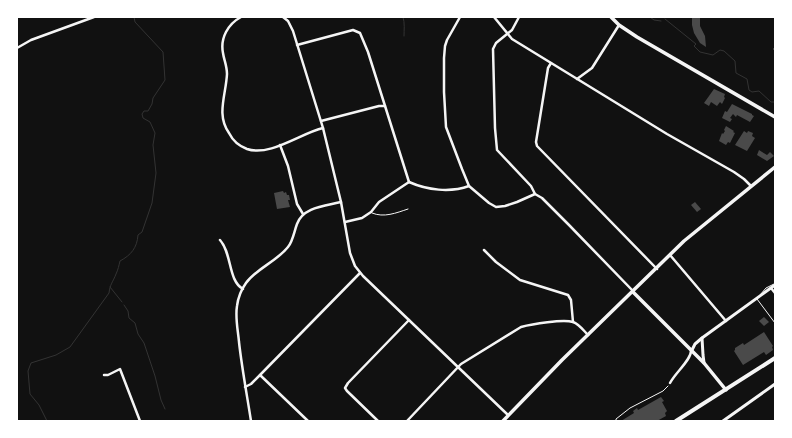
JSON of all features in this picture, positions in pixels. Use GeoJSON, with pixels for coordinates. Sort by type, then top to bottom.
{"type":"FeatureCollection","features":[{"type":"Feature","properties":{"kind":"main road"},"geometry":{"type":"LineString","coordinates":[[610,17],[619,25],[642,40],[775,117]]}},
{"type":"Feature","properties":{"kind":"main road"},"geometry":{"type":"LineString","coordinates":[[503,421],[588,335],[700,227],[774,169]]}},
{"type":"Feature","properties":{"kind":"main road"},"geometry":{"type":"LineString","coordinates":[[633,292],[692,350],[726,390]]}},
{"type":"Feature","properties":{"kind":"main road"},"geometry":{"type":"LineString","coordinates":[[676,421],[775,358]]}},
{"type":"Feature","properties":{"kind":"street"},"geometry":{"type":"LineString","coordinates":[[17,48],[31,40],[94,17]]}},
{"type":"Feature","properties":{"kind":"street"},"geometry":{"type":"LineString","coordinates":[[241,17],[229,27],[223,42],[223,53],[227,71],[222,114],[223,125],[234,140],[248,149],[266,149],[323,128]]}},
{"type":"Feature","properties":{"kind":"street"},"geometry":{"type":"LineString","coordinates":[[283,17],[292,28],[321,121],[341,202],[351,256],[355,266],[508,415]]}},
{"type":"Feature","properties":{"kind":"street"},"geometry":{"type":"LineString","coordinates":[[460,17],[447,40],[444,52],[445,116],[448,134],[469,186],[496,207],[517,202],[535,194]]}},
{"type":"Feature","properties":{"kind":"street"},"geometry":{"type":"LineString","coordinates":[[494,17],[512,39],[667,134],[734,172],[751,186]]}},
{"type":"Feature","properties":{"kind":"street"},"geometry":{"type":"LineString","coordinates":[[519,17],[512,30],[494,45],[493,53],[497,150],[501,156],[531,186],[535,194],[542,198],[633,292]]}},
{"type":"Feature","properties":{"kind":"street"},"geometry":{"type":"LineString","coordinates":[[577,79],[583,73],[592,68],[619,25]]}},
{"type":"Feature","properties":{"kind":"street"},"geometry":{"type":"LineString","coordinates":[[297,45],[353,30],[358,31],[363,38],[409,182]]}},
{"type":"Feature","properties":{"kind":"street"},"geometry":{"type":"LineString","coordinates":[[551,63],[548,68],[536,142],[537,146],[656,269]]}},
{"type":"Feature","properties":{"kind":"street"},"geometry":{"type":"LineString","coordinates":[[321,121],[379,106],[385,106]]}},
{"type":"Feature","properties":{"kind":"street"},"geometry":{"type":"LineString","coordinates":[[280,145],[288,166],[297,204],[303,214]]}},
{"type":"Feature","properties":{"kind":"street"},"geometry":{"type":"LineString","coordinates":[[345,222],[362,218],[371,212],[379,202],[409,182],[440,190],[451,191],[469,186]]}},
{"type":"Feature","properties":{"kind":"street"},"geometry":{"type":"LineString","coordinates":[[251,421],[245,387],[237,318],[238,302],[243,289],[253,275],[288,247],[292,241],[298,222],[303,214],[313,209],[341,202]]}},
{"type":"Feature","properties":{"kind":"street"},"geometry":{"type":"LineString","coordinates":[[220,240],[226,246],[235,283],[243,289]]}},
{"type":"Feature","properties":{"kind":"street"},"geometry":{"type":"LineString","coordinates":[[484,250],[496,262],[520,280],[568,295],[571,300],[573,322]]}},
{"type":"Feature","properties":{"kind":"street"},"geometry":{"type":"LineString","coordinates":[[670,255],[726,321]]}},
{"type":"Feature","properties":{"kind":"street"},"geometry":{"type":"LineString","coordinates":[[245,387],[251,384],[260,375],[360,272]]}},
{"type":"Feature","properties":{"kind":"street"},"geometry":{"type":"LineString","coordinates":[[670,383],[691,356],[695,344],[775,284]]}},
{"type":"Feature","properties":{"kind":"street"},"geometry":{"type":"LineString","coordinates":[[771,288],[775,293]]}},
{"type":"Feature","properties":{"kind":"street"},"geometry":{"type":"LineString","coordinates":[[378,421],[345,388],[348,383],[409,320]]}},
{"type":"Feature","properties":{"kind":"street"},"geometry":{"type":"LineString","coordinates":[[407,421],[459,368],[461,364],[521,327],[556,322],[573,322],[588,335]]}},
{"type":"Feature","properties":{"kind":"street"},"geometry":{"type":"LineString","coordinates":[[702,338],[702,355],[704,363]]}},
{"type":"Feature","properties":{"kind":"street"},"geometry":{"type":"LineString","coordinates":[[104,375],[108,375],[120,368],[140,421]]}},
{"type":"Feature","properties":{"kind":"street"},"geometry":{"type":"LineString","coordinates":[[260,375],[308,421]]}},
{"type":"Feature","properties":{"kind":"street"},"geometry":{"type":"LineString","coordinates":[[723,421],[775,384]]}},
{"type":"Feature","properties":{"kind":"lane"},"geometry":{"type":"LineString","coordinates":[[371,212],[377,215],[389,215],[408,209]]}},
{"type":"Feature","properties":{"kind":"lane"},"geometry":{"type":"LineString","coordinates":[[775,284],[772,284],[762,292],[758,298],[775,323]]}},
{"type":"Feature","properties":{"kind":"path"},"geometry":{"type":"LineString","coordinates":[[616,421],[616,419],[630,408],[663,390],[670,383]]}},
{"type":"Feature","properties":{"kind":"building"},"geometry":{"type":"Polygon","coordinates":[[[692,17],[700,17],[700,26],[705,36],[706,47],[700,43],[694,33],[692,17]]]}},
{"type":"Feature","properties":{"kind":"building"},"geometry":{"type":"Polygon","coordinates":[[[714,89],[725,94],[725,98],[722,104],[720,102],[717,106],[711,102],[709,106],[704,103],[714,89]]]}},
{"type":"Feature","properties":{"kind":"building"},"geometry":{"type":"Polygon","coordinates":[[[732,104],[754,116],[750,122],[737,115],[736,117],[733,114],[730,118],[732,119],[730,122],[722,118],[725,111],[727,112],[732,104]]]}},
{"type":"Feature","properties":{"kind":"building"},"geometry":{"type":"Polygon","coordinates":[[[726,126],[735,133],[730,143],[728,142],[726,145],[719,141],[722,133],[723,134],[725,131],[726,126]]]}},
{"type":"Feature","properties":{"kind":"building"},"geometry":{"type":"Polygon","coordinates":[[[744,131],[747,133],[748,131],[753,133],[752,136],[755,138],[747,151],[735,145],[744,131]]]}},
{"type":"Feature","properties":{"kind":"building"},"geometry":{"type":"Polygon","coordinates":[[[759,150],[767,155],[770,152],[774,156],[767,161],[757,155],[759,150]]]}},
{"type":"Feature","properties":{"kind":"building"},"geometry":{"type":"Polygon","coordinates":[[[283,191],[289,195],[290,200],[288,200],[290,207],[277,209],[274,193],[283,191]]]}},
{"type":"Feature","properties":{"kind":"building"},"geometry":{"type":"Polygon","coordinates":[[[695,202],[701,209],[697,212],[691,205],[695,202]]]}},
{"type":"Feature","properties":{"kind":"building"},"geometry":{"type":"Polygon","coordinates":[[[764,317],[769,322],[764,326],[759,321],[764,317]]]}},
{"type":"Feature","properties":{"kind":"building"},"geometry":{"type":"Polygon","coordinates":[[[764,332],[773,346],[773,350],[766,355],[764,352],[743,365],[734,351],[735,348],[743,343],[744,345],[764,332]]]}},
{"type":"Feature","properties":{"kind":"building"},"geometry":{"type":"Polygon","coordinates":[[[661,397],[667,411],[665,413],[666,416],[657,421],[621,421],[634,413],[633,411],[637,408],[638,410],[661,397]]]}},
{"type":"Feature","properties":{"kind":"waterway"},"geometry":{"type":"LineString","coordinates":[[47,421],[39,405],[30,394],[28,371],[31,363],[56,355],[70,347],[109,293],[120,261],[130,254],[135,247],[138,235],[142,232],[152,203],[156,173],[153,145],[155,133],[150,122],[143,118],[142,114],[144,111],[148,111],[152,104],[153,98],[165,80],[163,52],[135,22],[134,17]]}},
{"type":"Feature","properties":{"kind":"waterway"},"geometry":{"type":"LineString","coordinates":[[403,17],[404,36]]}},
{"type":"Feature","properties":{"kind":"waterway"},"geometry":{"type":"LineString","coordinates":[[650,17],[654,20],[661,21]]}},
{"type":"Feature","properties":{"kind":"waterway"},"geometry":{"type":"LineString","coordinates":[[665,19],[696,44],[694,46],[700,52],[713,55],[720,50],[724,51],[735,61],[736,73],[747,79],[749,90],[752,92],[759,91],[771,102],[775,102]]}},
{"type":"Feature","properties":{"kind":"waterway"},"geometry":{"type":"LineString","coordinates":[[110,287],[122,302]]}},
{"type":"Feature","properties":{"kind":"waterway"},"geometry":{"type":"LineString","coordinates":[[124,305],[128,311],[129,318],[135,323],[138,334],[144,343],[165,409]]}}]}
